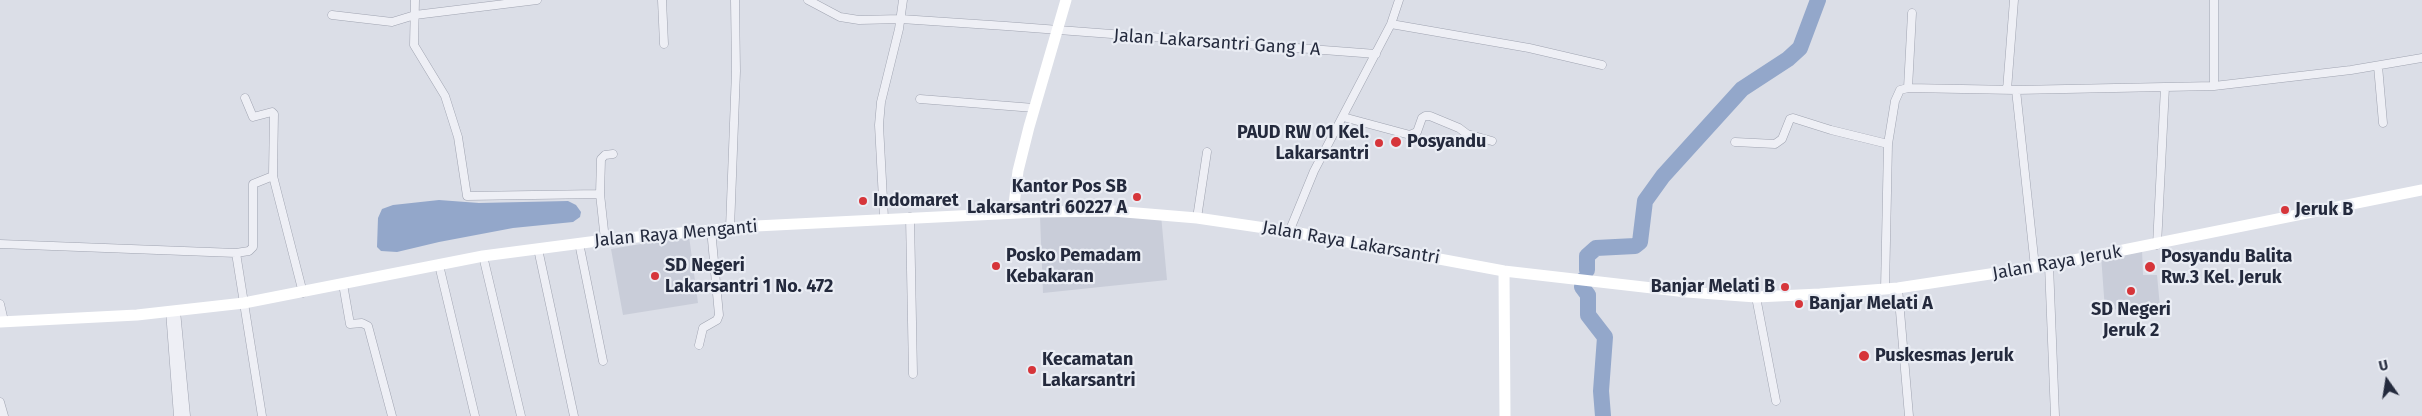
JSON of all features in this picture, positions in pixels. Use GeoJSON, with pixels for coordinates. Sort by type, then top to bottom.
{"type":"FeatureCollection","features":[{"type":"Feature","properties":{"kind":"main road"},"geometry":{"type":"LineString","coordinates":[[1013,213],[1018,171],[1034,108],[1066,0]]}},
{"type":"Feature","properties":{"kind":"main road","name":"Jalan Raya Jeruk"},"geometry":{"type":"LineString","coordinates":[[1687,292],[1756,296],[1898,288],[2049,265],[2157,245],[2422,190]]}},
{"type":"Feature","properties":{"kind":"main road","name":"Jalan Raya Lakarsantri"},"geometry":{"type":"LineString","coordinates":[[1013,213],[1113,211],[1197,218],[1289,232],[1504,271],[1687,292]]}},
{"type":"Feature","properties":{"kind":"main road","name":"Jalan Raya Menganti"},"geometry":{"type":"LineString","coordinates":[[2,321],[173,311],[244,303],[303,293],[483,256],[605,240],[711,229],[884,218],[1013,213]]}},
{"type":"Feature","properties":{"kind":"main road"},"geometry":{"type":"LineString","coordinates":[[1504,271],[1505,416]]}},
{"type":"Feature","properties":{"kind":"street"},"geometry":{"type":"LineString","coordinates":[[415,0],[414,45],[445,96],[458,136],[467,196],[600,194]]}},
{"type":"Feature","properties":{"kind":"street"},"geometry":{"type":"LineString","coordinates":[[332,16],[392,22],[415,15],[537,0]]}},
{"type":"Feature","properties":{"kind":"street"},"geometry":{"type":"LineString","coordinates":[[662,0],[664,44]]}},
{"type":"Feature","properties":{"kind":"street"},"geometry":{"type":"LineString","coordinates":[[730,228],[736,71],[735,0]]}},
{"type":"Feature","properties":{"kind":"street","name":"Jalan Lakarsantri Gang I A"},"geometry":{"type":"LineString","coordinates":[[808,0],[840,17],[859,20],[901,19],[1376,54]]}},
{"type":"Feature","properties":{"kind":"street"},"geometry":{"type":"LineString","coordinates":[[884,218],[879,125],[881,102],[901,19],[903,0]]}},
{"type":"Feature","properties":{"kind":"street"},"geometry":{"type":"LineString","coordinates":[[1289,232],[1314,171],[1391,24],[1399,0]]}},
{"type":"Feature","properties":{"kind":"street"},"geometry":{"type":"LineString","coordinates":[[2007,90],[2014,0]]}},
{"type":"Feature","properties":{"kind":"street"},"geometry":{"type":"LineString","coordinates":[[2214,0],[2214,86]]}},
{"type":"Feature","properties":{"kind":"street"},"geometry":{"type":"LineString","coordinates":[[1908,88],[1912,13]]}},
{"type":"Feature","properties":{"kind":"street"},"geometry":{"type":"LineString","coordinates":[[1391,24],[1529,48],[1602,65]]}},
{"type":"Feature","properties":{"kind":"street"},"geometry":{"type":"LineString","coordinates":[[1885,289],[1888,144],[1895,100],[1900,90],[1908,88],[2016,90],[2214,86],[2378,66],[2422,58]]}},
{"type":"Feature","properties":{"kind":"street"},"geometry":{"type":"LineString","coordinates":[[2378,66],[2383,123]]}},
{"type":"Feature","properties":{"kind":"street"},"geometry":{"type":"LineString","coordinates":[[2157,245],[2165,87]]}},
{"type":"Feature","properties":{"kind":"street"},"geometry":{"type":"LineString","coordinates":[[2016,90],[2035,267]]}},
{"type":"Feature","properties":{"kind":"street"},"geometry":{"type":"LineString","coordinates":[[245,98],[252,117],[272,112],[274,114],[272,176],[303,293]]}},
{"type":"Feature","properties":{"kind":"street"},"geometry":{"type":"LineString","coordinates":[[920,99],[1034,108]]}},
{"type":"Feature","properties":{"kind":"street"},"geometry":{"type":"LineString","coordinates":[[1343,117],[1410,135],[1417,132],[1422,118],[1430,116],[1459,128],[1467,134],[1492,141]]}},
{"type":"Feature","properties":{"kind":"street"},"geometry":{"type":"LineString","coordinates":[[1735,142],[1775,144],[1782,139],[1790,119],[1796,118],[1831,130],[1888,144]]}},
{"type":"Feature","properties":{"kind":"street"},"geometry":{"type":"LineString","coordinates":[[1197,218],[1207,152]]}},
{"type":"Feature","properties":{"kind":"street"},"geometry":{"type":"LineString","coordinates":[[605,240],[600,194],[602,158],[605,155],[614,154]]}},
{"type":"Feature","properties":{"kind":"street"},"geometry":{"type":"LineString","coordinates":[[0,244],[236,253],[249,251],[253,247],[253,184],[272,176]]}},
{"type":"Feature","properties":{"kind":"street"},"geometry":{"type":"LineString","coordinates":[[910,217],[914,374]]}},
{"type":"Feature","properties":{"kind":"street"},"geometry":{"type":"LineString","coordinates":[[699,345],[703,328],[718,320],[719,316],[711,229]]}},
{"type":"Feature","properties":{"kind":"street"},"geometry":{"type":"LineString","coordinates":[[579,243],[603,361]]}},
{"type":"Feature","properties":{"kind":"street"},"geometry":{"type":"LineString","coordinates":[[538,249],[574,416]]}},
{"type":"Feature","properties":{"kind":"street"},"geometry":{"type":"LineString","coordinates":[[236,253],[262,416]]}},
{"type":"Feature","properties":{"kind":"street"},"geometry":{"type":"LineString","coordinates":[[483,256],[521,416]]}},
{"type":"Feature","properties":{"kind":"street"},"geometry":{"type":"LineString","coordinates":[[439,265],[475,416]]}},
{"type":"Feature","properties":{"kind":"street"},"geometry":{"type":"LineString","coordinates":[[2049,265],[2055,416]]}},
{"type":"Feature","properties":{"kind":"street"},"geometry":{"type":"LineString","coordinates":[[343,284],[350,324],[366,323],[368,326],[392,416]]}},
{"type":"Feature","properties":{"kind":"street"},"geometry":{"type":"LineString","coordinates":[[1898,288],[1910,416]]}},
{"type":"Feature","properties":{"kind":"street"},"geometry":{"type":"LineString","coordinates":[[1756,296],[1776,401]]}},
{"type":"Feature","properties":{"kind":"street"},"geometry":{"type":"LineString","coordinates":[[0,304],[2,321]]}},
{"type":"Feature","properties":{"kind":"street"},"geometry":{"type":"LineString","coordinates":[[173,311],[178,416]]}},
{"type":"Feature","properties":{"kind":"street"},"geometry":{"type":"LineString","coordinates":[[173,311],[186,416]]}},
{"type":"Feature","properties":{"kind":"street"},"geometry":{"type":"LineString","coordinates":[[0,402],[4,416]]}},
{"type":"Feature","properties":{"kind":"shaded area"},"geometry":{"type":"Polygon","coordinates":[[[1161,215],[1167,280],[1043,293],[1040,216],[1161,215]]]}},
{"type":"Feature","properties":{"kind":"shaded area","name":"SD Negeri Lakarsantri 1 No. 472"},"geometry":{"type":"Polygon","coordinates":[[[689,236],[698,303],[623,315],[611,249],[689,236]]]}},
{"type":"Feature","properties":{"kind":"shaded area","name":"SD Negeri Jeruk 2"},"geometry":{"type":"Polygon","coordinates":[[[2142,249],[2143,275],[2157,275],[2160,307],[2105,310],[2101,255],[2142,249]]]}},
{"type":"Feature","properties":{"kind":"water"},"geometry":{"type":"Polygon","coordinates":[[[439,200],[479,203],[568,201],[576,205],[581,212],[580,217],[573,222],[513,228],[397,252],[381,251],[377,247],[378,218],[382,209],[393,205],[439,200]]]}},
{"type":"Feature","properties":{"kind":"waterway"},"geometry":{"type":"LineString","coordinates":[[1587,270],[1587,256],[1596,248],[1635,246],[1640,242],[1645,201],[1663,176],[1742,89],[1788,59],[1800,48],[1818,0]]}},
{"type":"Feature","properties":{"kind":"waterway"},"geometry":{"type":"LineString","coordinates":[[1583,280],[1582,287],[1588,295],[1588,315],[1605,337],[1601,391],[1603,416]]}},
{"type":"Feature","properties":{"kind":"place","name":"Posyandu"},"geometry":{"type":"Point","coordinates":[1396,142]}},
{"type":"Feature","properties":{"kind":"place","name":"PAUD RW 01 Kel. Lakarsantri"},"geometry":{"type":"Point","coordinates":[1379,143]}},
{"type":"Feature","properties":{"kind":"place","name":"Kantor Pos SB Lakarsantri 60227 A"},"geometry":{"type":"Point","coordinates":[1137,197]}},
{"type":"Feature","properties":{"kind":"place","name":"Indomaret"},"geometry":{"type":"Point","coordinates":[863,201]}},
{"type":"Feature","properties":{"kind":"place","name":"Jeruk B"},"geometry":{"type":"Point","coordinates":[2285,210]}},
{"type":"Feature","properties":{"kind":"place","name":"Posko Pemadam Kebakaran"},"geometry":{"type":"Point","coordinates":[996,266]}},
{"type":"Feature","properties":{"kind":"place","name":"Posyandu Balita Rw.3 Kel. Jeruk"},"geometry":{"type":"Point","coordinates":[2150,267]}},
{"type":"Feature","properties":{"kind":"place","name":"SD Negeri Lakarsantri 1 No. 472"},"geometry":{"type":"Point","coordinates":[655,276]}},
{"type":"Feature","properties":{"kind":"place","name":"Banjar Melati B"},"geometry":{"type":"Point","coordinates":[1785,287]}},
{"type":"Feature","properties":{"kind":"place","name":"SD Negeri Jeruk 2"},"geometry":{"type":"Point","coordinates":[2131,291]}},
{"type":"Feature","properties":{"kind":"place","name":"Banjar Melati A"},"geometry":{"type":"Point","coordinates":[1799,304]}},
{"type":"Feature","properties":{"kind":"place","name":"Puskesmas Jeruk"},"geometry":{"type":"Point","coordinates":[1864,356]}},
{"type":"Feature","properties":{"kind":"place","name":"Kecamatan Lakarsantri"},"geometry":{"type":"Point","coordinates":[1032,370]}}]}
